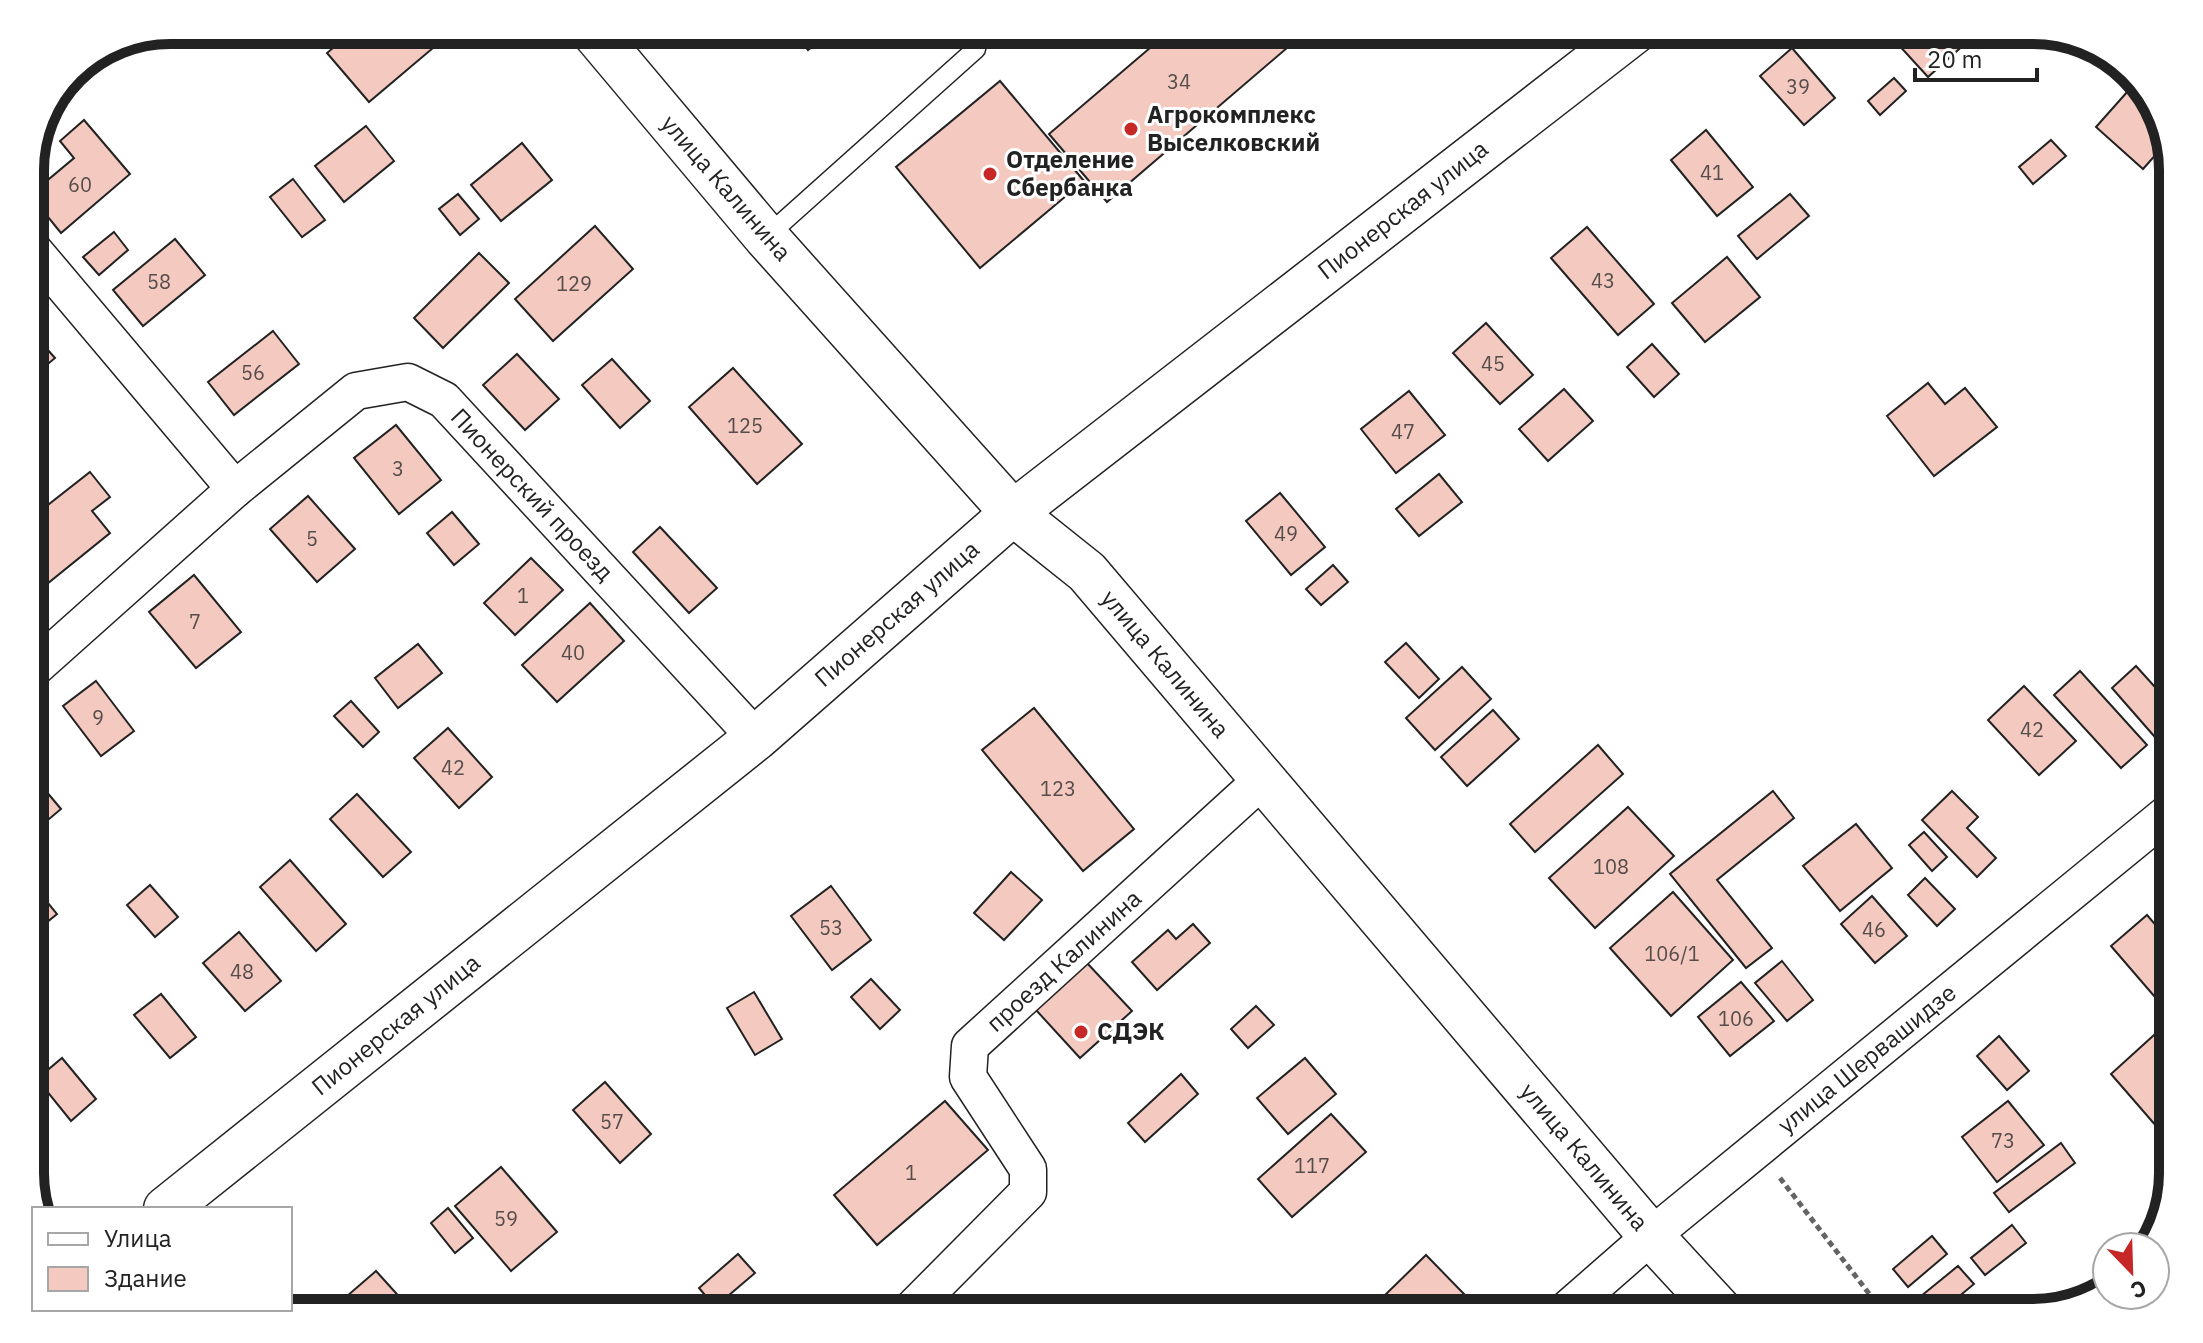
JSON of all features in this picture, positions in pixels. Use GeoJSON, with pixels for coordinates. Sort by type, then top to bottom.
{"type":"FeatureCollection","features":[{"type":"Feature","properties":{"kind":"street","name":"улица Калинина"},"geometry":{"type":"LineString","coordinates":[[604,44],[766,237],[1013,513],[1087,572],[1651,1236],[1709,1299]]}},
{"type":"Feature","properties":{"kind":"street","name":"Пионерская улица"},"geometry":{"type":"LineString","coordinates":[[169,1207],[756,738],[1013,513],[1618,44]]}},
{"type":"Feature","properties":{"kind":"street"},"geometry":{"type":"LineString","coordinates":[[44,263],[235,489]]}},
{"type":"Feature","properties":{"kind":"street","name":"Пионерский проезд"},"geometry":{"type":"LineString","coordinates":[[44,660],[235,489],[356,391],[408,382],[444,400],[756,738]]}},
{"type":"Feature","properties":{"kind":"street","name":"проезд Калинина"},"geometry":{"type":"LineString","coordinates":[[922,1299],[1028,1192],[1028,1169],[968,1077],[970,1046],[1263,779]]}},
{"type":"Feature","properties":{"kind":"street","name":"улица Шервашидзе"},"geometry":{"type":"LineString","coordinates":[[1579,1299],[1651,1236],[2159,820]]}},
{"type":"Feature","properties":{"kind":"lane"},"geometry":{"type":"LineString","coordinates":[[766,237],[976,49],[972,44]]}},
{"type":"Feature","properties":{"kind":"path"},"geometry":{"type":"LineString","coordinates":[[1757,1149],[1873,1299]]}},
{"type":"Feature","properties":{"kind":"building"},"geometry":{"type":"Polygon","coordinates":[[[338,44],[429,44],[433,48],[369,102],[327,53],[338,44]]]}},
{"type":"Feature","properties":{"kind":"building"},"geometry":{"type":"Polygon","coordinates":[[[1155,44],[1292,44],[1107,202],[1049,134],[1155,44]]]}},
{"type":"Feature","properties":{"kind":"building"},"geometry":{"type":"Polygon","coordinates":[[[1898,44],[1965,44],[1928,77],[1898,44]]]}},
{"type":"Feature","properties":{"kind":"building"},"geometry":{"type":"Polygon","coordinates":[[[1792,48],[1835,98],[1804,125],[1760,76],[1792,48]]]}},
{"type":"Feature","properties":{"kind":"building"},"geometry":{"type":"Polygon","coordinates":[[[1894,78],[1906,91],[1880,115],[1868,101],[1894,78]]]}},
{"type":"Feature","properties":{"kind":"building","name":"Отделение Сбербанка"},"geometry":{"type":"Polygon","coordinates":[[[1000,81],[1084,181],[980,268],[896,167],[1000,81]]]}},
{"type":"Feature","properties":{"kind":"building"},"geometry":{"type":"Polygon","coordinates":[[[2130,89],[2146,114],[2158,152],[2143,169],[2096,127],[2130,89]]]}},
{"type":"Feature","properties":{"kind":"building"},"geometry":{"type":"Polygon","coordinates":[[[84,120],[130,174],[61,233],[44,212],[44,183],[74,158],[60,141],[84,120]]]}},
{"type":"Feature","properties":{"kind":"building"},"geometry":{"type":"Polygon","coordinates":[[[366,126],[394,161],[344,202],[315,166],[366,126]]]}},
{"type":"Feature","properties":{"kind":"building"},"geometry":{"type":"Polygon","coordinates":[[[1706,130],[1753,187],[1717,216],[1671,160],[1706,130]]]}},
{"type":"Feature","properties":{"kind":"building"},"geometry":{"type":"Polygon","coordinates":[[[2051,140],[2066,156],[2033,184],[2019,167],[2051,140]]]}},
{"type":"Feature","properties":{"kind":"building"},"geometry":{"type":"Polygon","coordinates":[[[522,143],[552,180],[501,221],[471,185],[522,143]]]}},
{"type":"Feature","properties":{"kind":"building"},"geometry":{"type":"Polygon","coordinates":[[[293,179],[325,220],[302,237],[270,197],[293,179]]]}},
{"type":"Feature","properties":{"kind":"building"},"geometry":{"type":"Polygon","coordinates":[[[458,194],[479,219],[460,235],[439,209],[458,194]]]}},
{"type":"Feature","properties":{"kind":"building"},"geometry":{"type":"Polygon","coordinates":[[[1790,194],[1809,216],[1757,259],[1738,236],[1790,194]]]}},
{"type":"Feature","properties":{"kind":"building"},"geometry":{"type":"Polygon","coordinates":[[[595,226],[633,269],[553,341],[515,299],[595,226]]]}},
{"type":"Feature","properties":{"kind":"building"},"geometry":{"type":"Polygon","coordinates":[[[1587,227],[1654,304],[1618,335],[1551,258],[1587,227]]]}},
{"type":"Feature","properties":{"kind":"building"},"geometry":{"type":"Polygon","coordinates":[[[114,232],[128,250],[99,275],[83,257],[114,232]]]}},
{"type":"Feature","properties":{"kind":"building"},"geometry":{"type":"Polygon","coordinates":[[[175,239],[205,275],[143,326],[113,290],[175,239]]]}},
{"type":"Feature","properties":{"kind":"building"},"geometry":{"type":"Polygon","coordinates":[[[479,253],[509,283],[443,348],[414,318],[479,253]]]}},
{"type":"Feature","properties":{"kind":"building"},"geometry":{"type":"Polygon","coordinates":[[[1727,257],[1760,297],[1705,342],[1672,303],[1727,257]]]}},
{"type":"Feature","properties":{"kind":"building"},"geometry":{"type":"Polygon","coordinates":[[[1486,323],[1533,375],[1500,404],[1453,353],[1486,323]]]}},
{"type":"Feature","properties":{"kind":"building"},"geometry":{"type":"Polygon","coordinates":[[[273,331],[299,364],[234,415],[208,382],[273,331]]]}},
{"type":"Feature","properties":{"kind":"building"},"geometry":{"type":"Polygon","coordinates":[[[1652,344],[1679,374],[1654,397],[1627,367],[1652,344]]]}},
{"type":"Feature","properties":{"kind":"building"},"geometry":{"type":"Polygon","coordinates":[[[44,346],[55,358],[44,367],[44,346]]]}},
{"type":"Feature","properties":{"kind":"building"},"geometry":{"type":"Polygon","coordinates":[[[517,354],[559,399],[525,430],[483,385],[517,354]]]}},
{"type":"Feature","properties":{"kind":"building"},"geometry":{"type":"Polygon","coordinates":[[[612,359],[650,401],[620,428],[582,385],[612,359]]]}},
{"type":"Feature","properties":{"kind":"building"},"geometry":{"type":"Polygon","coordinates":[[[733,368],[802,444],[757,484],[689,407],[733,368]]]}},
{"type":"Feature","properties":{"kind":"building"},"geometry":{"type":"Polygon","coordinates":[[[1928,383],[1945,404],[1965,388],[1997,427],[1934,476],[1887,416],[1928,383]]]}},
{"type":"Feature","properties":{"kind":"building"},"geometry":{"type":"Polygon","coordinates":[[[1564,389],[1593,421],[1548,461],[1519,429],[1564,389]]]}},
{"type":"Feature","properties":{"kind":"building"},"geometry":{"type":"Polygon","coordinates":[[[1409,391],[1445,435],[1396,473],[1361,429],[1409,391]]]}},
{"type":"Feature","properties":{"kind":"building"},"geometry":{"type":"Polygon","coordinates":[[[396,425],[441,480],[399,514],[354,458],[396,425]]]}},
{"type":"Feature","properties":{"kind":"building"},"geometry":{"type":"Polygon","coordinates":[[[90,472],[110,497],[92,511],[110,533],[44,586],[44,508],[90,472]]]}},
{"type":"Feature","properties":{"kind":"building"},"geometry":{"type":"Polygon","coordinates":[[[1439,474],[1462,502],[1419,536],[1396,509],[1439,474]]]}},
{"type":"Feature","properties":{"kind":"building"},"geometry":{"type":"Polygon","coordinates":[[[1280,493],[1325,547],[1291,575],[1246,521],[1280,493]]]}},
{"type":"Feature","properties":{"kind":"building"},"geometry":{"type":"Polygon","coordinates":[[[308,496],[355,549],[317,582],[270,529],[308,496]]]}},
{"type":"Feature","properties":{"kind":"building"},"geometry":{"type":"Polygon","coordinates":[[[452,512],[479,544],[454,565],[427,533],[452,512]]]}},
{"type":"Feature","properties":{"kind":"building"},"geometry":{"type":"Polygon","coordinates":[[[660,527],[717,588],[689,613],[633,552],[660,527]]]}},
{"type":"Feature","properties":{"kind":"building"},"geometry":{"type":"Polygon","coordinates":[[[531,558],[563,590],[515,635],[484,603],[531,558]]]}},
{"type":"Feature","properties":{"kind":"building"},"geometry":{"type":"Polygon","coordinates":[[[1333,565],[1348,582],[1321,605],[1306,589],[1333,565]]]}},
{"type":"Feature","properties":{"kind":"building"},"geometry":{"type":"Polygon","coordinates":[[[194,575],[241,632],[196,668],[149,612],[194,575]]]}},
{"type":"Feature","properties":{"kind":"building"},"geometry":{"type":"Polygon","coordinates":[[[590,603],[624,641],[557,702],[522,665],[590,603]]]}},
{"type":"Feature","properties":{"kind":"building"},"geometry":{"type":"Polygon","coordinates":[[[1406,643],[1439,679],[1419,698],[1385,662],[1406,643]]]}},
{"type":"Feature","properties":{"kind":"building"},"geometry":{"type":"Polygon","coordinates":[[[418,644],[442,673],[398,708],[375,678],[418,644]]]}},
{"type":"Feature","properties":{"kind":"building"},"geometry":{"type":"Polygon","coordinates":[[[2136,666],[2159,691],[2159,732],[2154,736],[2112,688],[2136,666]]]}},
{"type":"Feature","properties":{"kind":"building"},"geometry":{"type":"Polygon","coordinates":[[[1462,667],[1491,699],[1435,750],[1406,718],[1462,667]]]}},
{"type":"Feature","properties":{"kind":"building"},"geometry":{"type":"Polygon","coordinates":[[[2080,671],[2147,745],[2121,768],[2054,695],[2080,671]]]}},
{"type":"Feature","properties":{"kind":"building"},"geometry":{"type":"Polygon","coordinates":[[[96,681],[134,731],[101,756],[63,706],[96,681]]]}},
{"type":"Feature","properties":{"kind":"building"},"geometry":{"type":"Polygon","coordinates":[[[2024,686],[2076,741],[2039,775],[1988,720],[2024,686]]]}},
{"type":"Feature","properties":{"kind":"building"},"geometry":{"type":"Polygon","coordinates":[[[351,701],[379,732],[363,747],[334,716],[351,701]]]}},
{"type":"Feature","properties":{"kind":"building"},"geometry":{"type":"Polygon","coordinates":[[[1034,708],[1134,829],[1083,871],[982,750],[1034,708]]]}},
{"type":"Feature","properties":{"kind":"building"},"geometry":{"type":"Polygon","coordinates":[[[1493,710],[1519,739],[1467,786],[1441,757],[1493,710]]]}},
{"type":"Feature","properties":{"kind":"building"},"geometry":{"type":"Polygon","coordinates":[[[448,728],[492,777],[459,808],[414,758],[448,728]]]}},
{"type":"Feature","properties":{"kind":"building"},"geometry":{"type":"Polygon","coordinates":[[[1598,745],[1623,774],[1535,852],[1510,824],[1598,745]]]}},
{"type":"Feature","properties":{"kind":"building"},"geometry":{"type":"Polygon","coordinates":[[[44,789],[61,809],[44,823],[44,789]]]}},
{"type":"Feature","properties":{"kind":"building"},"geometry":{"type":"Polygon","coordinates":[[[1773,791],[1794,818],[1717,880],[1772,948],[1746,968],[1670,874],[1773,791]]]}},
{"type":"Feature","properties":{"kind":"building"},"geometry":{"type":"Polygon","coordinates":[[[1952,791],[1978,817],[1967,828],[1996,858],[1977,877],[1922,820],[1952,791]]]}},
{"type":"Feature","properties":{"kind":"building"},"geometry":{"type":"Polygon","coordinates":[[[357,794],[411,852],[383,877],[330,819],[357,794]]]}},
{"type":"Feature","properties":{"kind":"building"},"geometry":{"type":"Polygon","coordinates":[[[1628,807],[1674,856],[1595,928],[1549,878],[1628,807]]]}},
{"type":"Feature","properties":{"kind":"building"},"geometry":{"type":"Polygon","coordinates":[[[1856,824],[1892,868],[1840,911],[1803,866],[1856,824]]]}},
{"type":"Feature","properties":{"kind":"building"},"geometry":{"type":"Polygon","coordinates":[[[1924,832],[1947,857],[1932,871],[1909,845],[1924,832]]]}},
{"type":"Feature","properties":{"kind":"building"},"geometry":{"type":"Polygon","coordinates":[[[290,860],[346,924],[316,951],[260,887],[290,860]]]}},
{"type":"Feature","properties":{"kind":"building"},"geometry":{"type":"Polygon","coordinates":[[[1011,872],[1042,900],[1004,940],[974,913],[1011,872]]]}},
{"type":"Feature","properties":{"kind":"building"},"geometry":{"type":"Polygon","coordinates":[[[1925,878],[1955,909],[1937,926],[1908,895],[1925,878]]]}},
{"type":"Feature","properties":{"kind":"building"},"geometry":{"type":"Polygon","coordinates":[[[150,885],[178,917],[155,937],[127,905],[150,885]]]}},
{"type":"Feature","properties":{"kind":"building"},"geometry":{"type":"Polygon","coordinates":[[[831,886],[871,940],[832,970],[791,916],[831,886]]]}},
{"type":"Feature","properties":{"kind":"building"},"geometry":{"type":"Polygon","coordinates":[[[1673,892],[1733,960],[1671,1016],[1610,948],[1673,892]]]}},
{"type":"Feature","properties":{"kind":"building"},"geometry":{"type":"Polygon","coordinates":[[[1872,896],[1907,936],[1875,963],[1841,924],[1872,896]]]}},
{"type":"Feature","properties":{"kind":"building"},"geometry":{"type":"Polygon","coordinates":[[[44,898],[57,914],[44,925],[44,898]]]}},
{"type":"Feature","properties":{"kind":"building"},"geometry":{"type":"Polygon","coordinates":[[[2147,915],[2159,929],[2159,1002],[2111,946],[2147,915]]]}},
{"type":"Feature","properties":{"kind":"building"},"geometry":{"type":"Polygon","coordinates":[[[1193,924],[1210,943],[1157,990],[1132,962],[1168,930],[1176,939],[1193,924]]]}},
{"type":"Feature","properties":{"kind":"building"},"geometry":{"type":"Polygon","coordinates":[[[239,932],[281,981],[245,1011],[203,963],[239,932]]]}},
{"type":"Feature","properties":{"kind":"building"},"geometry":{"type":"Polygon","coordinates":[[[1782,961],[1813,1000],[1787,1021],[1755,983],[1782,961]]]}},
{"type":"Feature","properties":{"kind":"building"},"geometry":{"type":"Polygon","coordinates":[[[1087,963],[1132,1011],[1080,1058],[1036,1010],[1087,963]]]}},
{"type":"Feature","properties":{"kind":"building"},"geometry":{"type":"Polygon","coordinates":[[[871,979],[900,1010],[880,1029],[851,997],[871,979]]]}},
{"type":"Feature","properties":{"kind":"building"},"geometry":{"type":"Polygon","coordinates":[[[1741,982],[1774,1021],[1730,1056],[1698,1017],[1741,982]]]}},
{"type":"Feature","properties":{"kind":"building"},"geometry":{"type":"Polygon","coordinates":[[[754,992],[782,1039],[755,1055],[727,1008],[754,992]]]}},
{"type":"Feature","properties":{"kind":"building"},"geometry":{"type":"Polygon","coordinates":[[[161,994],[196,1037],[170,1058],[134,1015],[161,994]]]}},
{"type":"Feature","properties":{"kind":"building"},"geometry":{"type":"Polygon","coordinates":[[[1256,1006],[1274,1025],[1248,1048],[1231,1029],[1256,1006]]]}},
{"type":"Feature","properties":{"kind":"building"},"geometry":{"type":"Polygon","coordinates":[[[2159,1031],[2157,1127],[2111,1074],[2159,1031]]]}},
{"type":"Feature","properties":{"kind":"building"},"geometry":{"type":"Polygon","coordinates":[[[1999,1036],[2029,1071],[2007,1090],[1977,1056],[1999,1036]]]}},
{"type":"Feature","properties":{"kind":"building"},"geometry":{"type":"Polygon","coordinates":[[[62,1058],[96,1099],[71,1121],[44,1088],[44,1073],[62,1058]]]}},
{"type":"Feature","properties":{"kind":"building"},"geometry":{"type":"Polygon","coordinates":[[[1305,1058],[1336,1094],[1288,1134],[1257,1098],[1305,1058]]]}},
{"type":"Feature","properties":{"kind":"building"},"geometry":{"type":"Polygon","coordinates":[[[1181,1074],[1198,1094],[1145,1142],[1128,1123],[1181,1074]]]}},
{"type":"Feature","properties":{"kind":"building"},"geometry":{"type":"Polygon","coordinates":[[[605,1082],[651,1134],[620,1163],[573,1110],[605,1082]]]}},
{"type":"Feature","properties":{"kind":"building"},"geometry":{"type":"Polygon","coordinates":[[[945,1101],[988,1150],[877,1245],[834,1195],[945,1101]]]}},
{"type":"Feature","properties":{"kind":"building"},"geometry":{"type":"Polygon","coordinates":[[[2008,1101],[2044,1145],[1997,1182],[1962,1137],[2008,1101]]]}},
{"type":"Feature","properties":{"kind":"building"},"geometry":{"type":"Polygon","coordinates":[[[1331,1114],[1366,1152],[1292,1217],[1258,1179],[1331,1114]]]}},
{"type":"Feature","properties":{"kind":"building"},"geometry":{"type":"Polygon","coordinates":[[[2061,1143],[2075,1163],[2009,1212],[1994,1193],[2061,1143]]]}},
{"type":"Feature","properties":{"kind":"building"},"geometry":{"type":"Polygon","coordinates":[[[501,1167],[557,1232],[511,1271],[455,1206],[501,1167]]]}},
{"type":"Feature","properties":{"kind":"building"},"geometry":{"type":"Polygon","coordinates":[[[448,1208],[473,1238],[455,1253],[431,1223],[448,1208]]]}},
{"type":"Feature","properties":{"kind":"building"},"geometry":{"type":"Polygon","coordinates":[[[2012,1225],[2026,1243],[1985,1275],[1971,1258],[2012,1225]]]}},
{"type":"Feature","properties":{"kind":"building"},"geometry":{"type":"Polygon","coordinates":[[[1932,1236],[1947,1254],[1908,1287],[1893,1269],[1932,1236]]]}},
{"type":"Feature","properties":{"kind":"building"},"geometry":{"type":"Polygon","coordinates":[[[738,1254],[755,1273],[724,1299],[708,1299],[699,1288],[738,1254]]]}},
{"type":"Feature","properties":{"kind":"building"},"geometry":{"type":"Polygon","coordinates":[[[1426,1255],[1465,1295],[1461,1299],[1387,1299],[1384,1296],[1426,1255]]]}},
{"type":"Feature","properties":{"kind":"building"},"geometry":{"type":"Polygon","coordinates":[[[1958,1266],[1974,1284],[1956,1299],[1917,1299],[1958,1266]]]}},
{"type":"Feature","properties":{"kind":"building"},"geometry":{"type":"Polygon","coordinates":[[[376,1271],[401,1299],[350,1299],[347,1296],[376,1271]]]}},
{"type":"Feature","properties":{"kind":"place","name":"Агрокомплекс Выселковский"},"geometry":{"type":"Point","coordinates":[1131,129]}},
{"type":"Feature","properties":{"kind":"place","name":"Отделение Сбербанка"},"geometry":{"type":"Point","coordinates":[990,174]}},
{"type":"Feature","properties":{"kind":"place","name":"СДЭК"},"geometry":{"type":"Point","coordinates":[1081,1032]}}]}
